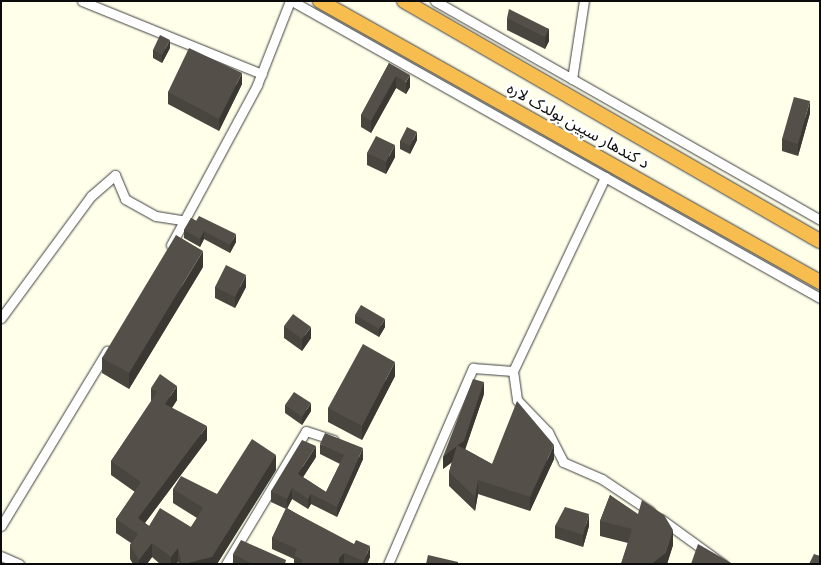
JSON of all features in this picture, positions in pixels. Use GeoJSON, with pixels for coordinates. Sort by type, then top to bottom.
{"type":"FeatureCollection","features":[{"type":"Feature","properties":{"kind":"highway","name":"د کندهار سپین بولدک لاره"},"geometry":{"type":"LineString","coordinates":[[320,1],[820,282]]}},
{"type":"Feature","properties":{"kind":"highway","name":"د کندهار سپین بولدک لاره"},"geometry":{"type":"LineString","coordinates":[[404,1],[820,241]]}},
{"type":"Feature","properties":{"kind":"street"},"geometry":{"type":"LineString","coordinates":[[82,1],[262,74]]}},
{"type":"Feature","properties":{"kind":"street"},"geometry":{"type":"LineString","coordinates":[[164,256],[187,221],[262,74],[291,1],[820,298]]}},
{"type":"Feature","properties":{"kind":"street"},"geometry":{"type":"LineString","coordinates":[[435,1],[820,220]]}},
{"type":"Feature","properties":{"kind":"street"},"geometry":{"type":"LineString","coordinates":[[572,79],[584,1]]}},
{"type":"Feature","properties":{"kind":"street"},"geometry":{"type":"LineString","coordinates":[[1,318],[91,196],[115,175],[125,200],[156,216],[187,221]]}},
{"type":"Feature","properties":{"kind":"street"},"geometry":{"type":"LineString","coordinates":[[605,177],[513,371],[517,400],[548,432],[563,462],[602,479],[724,564]]}},
{"type":"Feature","properties":{"kind":"street"},"geometry":{"type":"LineString","coordinates":[[1,526],[113,340]]}},
{"type":"Feature","properties":{"kind":"street"},"geometry":{"type":"LineString","coordinates":[[388,564],[473,368],[513,371]]}},
{"type":"Feature","properties":{"kind":"street"},"geometry":{"type":"LineString","coordinates":[[226,564],[306,431],[343,443]]}},
{"type":"Feature","properties":{"kind":"street"},"geometry":{"type":"LineString","coordinates":[[1,556],[19,564]]}},
{"type":"Feature","properties":{"kind":"building"},"geometry":{"type":"Polygon","coordinates":[[[509,9],[549,29],[545,37],[507,18],[509,9]]]}},
{"type":"Feature","properties":{"kind":"building"},"geometry":{"type":"Polygon","coordinates":[[[160,35],[170,40],[162,55],[153,50],[160,35]]]}},
{"type":"Feature","properties":{"kind":"building"},"geometry":{"type":"Polygon","coordinates":[[[189,48],[242,73],[219,119],[168,92],[189,48]]]}},
{"type":"Feature","properties":{"kind":"building"},"geometry":{"type":"Polygon","coordinates":[[[389,63],[410,75],[406,82],[396,76],[371,121],[361,115],[389,63]]]}},
{"type":"Feature","properties":{"kind":"building"},"geometry":{"type":"Polygon","coordinates":[[[794,97],[810,101],[798,144],[782,139],[794,97]]]}},
{"type":"Feature","properties":{"kind":"building"},"geometry":{"type":"Polygon","coordinates":[[[407,127],[417,132],[410,146],[400,141],[407,127]]]}},
{"type":"Feature","properties":{"kind":"building"},"geometry":{"type":"Polygon","coordinates":[[[376,136],[395,145],[386,162],[367,153],[376,136]]]}},
{"type":"Feature","properties":{"kind":"building"},"geometry":{"type":"Polygon","coordinates":[[[199,216],[236,234],[230,245],[204,231],[200,239],[184,230],[191,218],[196,221],[199,216]]]}},
{"type":"Feature","properties":{"kind":"building"},"geometry":{"type":"Polygon","coordinates":[[[176,235],[203,251],[129,373],[102,358],[176,235]]]}},
{"type":"Feature","properties":{"kind":"building"},"geometry":{"type":"Polygon","coordinates":[[[226,265],[246,275],[235,297],[215,287],[226,265]]]}},
{"type":"Feature","properties":{"kind":"building"},"geometry":{"type":"Polygon","coordinates":[[[361,305],[385,319],[379,329],[355,315],[361,305]]]}},
{"type":"Feature","properties":{"kind":"building"},"geometry":{"type":"Polygon","coordinates":[[[293,314],[311,327],[302,339],[284,326],[293,314]]]}},
{"type":"Feature","properties":{"kind":"building"},"geometry":{"type":"Polygon","coordinates":[[[363,344],[395,362],[362,426],[328,408],[363,344]]]}},
{"type":"Feature","properties":{"kind":"building"},"geometry":{"type":"Polygon","coordinates":[[[160,374],[177,386],[165,404],[207,426],[138,518],[149,526],[160,508],[191,527],[203,508],[173,489],[181,476],[217,494],[252,439],[276,455],[212,557],[184,564],[182,564],[178,548],[171,557],[152,543],[139,560],[130,545],[138,534],[116,519],[141,482],[111,461],[157,392],[151,388],[160,374]]]}},
{"type":"Feature","properties":{"kind":"building"},"geometry":{"type":"Polygon","coordinates":[[[473,379],[484,382],[464,441],[443,457],[473,379]]]}},
{"type":"Feature","properties":{"kind":"building"},"geometry":{"type":"Polygon","coordinates":[[[294,392],[311,403],[302,417],[285,405],[294,392]]]}},
{"type":"Feature","properties":{"kind":"building"},"geometry":{"type":"Polygon","coordinates":[[[517,401],[554,445],[530,497],[478,480],[475,497],[449,472],[457,445],[492,464],[517,401]]]}},
{"type":"Feature","properties":{"kind":"building"},"geometry":{"type":"Polygon","coordinates":[[[325,433],[363,448],[337,507],[311,494],[308,499],[292,488],[287,499],[271,491],[302,440],[316,446],[298,474],[326,492],[344,455],[320,444],[325,433]]]}},
{"type":"Feature","properties":{"kind":"building"},"geometry":{"type":"Polygon","coordinates":[[[610,495],[638,514],[642,500],[664,515],[673,530],[666,553],[651,564],[621,564],[632,529],[600,521],[610,495]]]}},
{"type":"Feature","properties":{"kind":"building"},"geometry":{"type":"Polygon","coordinates":[[[565,507],[589,514],[583,535],[555,526],[565,507]]]}},
{"type":"Feature","properties":{"kind":"building"},"geometry":{"type":"Polygon","coordinates":[[[286,508],[354,544],[356,540],[370,546],[364,561],[344,553],[339,558],[339,564],[301,564],[303,560],[294,556],[297,549],[272,538],[286,508]]]}},
{"type":"Feature","properties":{"kind":"building"},"geometry":{"type":"Polygon","coordinates":[[[241,540],[286,560],[285,564],[253,564],[233,554],[241,540]]]}},
{"type":"Feature","properties":{"kind":"building"},"geometry":{"type":"Polygon","coordinates":[[[698,544],[733,564],[691,564],[698,544]]]}},
{"type":"Feature","properties":{"kind":"building"},"geometry":{"type":"Polygon","coordinates":[[[814,554],[820,556],[820,564],[809,564],[814,554]]]}},
{"type":"Feature","properties":{"kind":"building"},"geometry":{"type":"Polygon","coordinates":[[[428,555],[458,562],[458,564],[426,564],[428,555]]]}}]}
